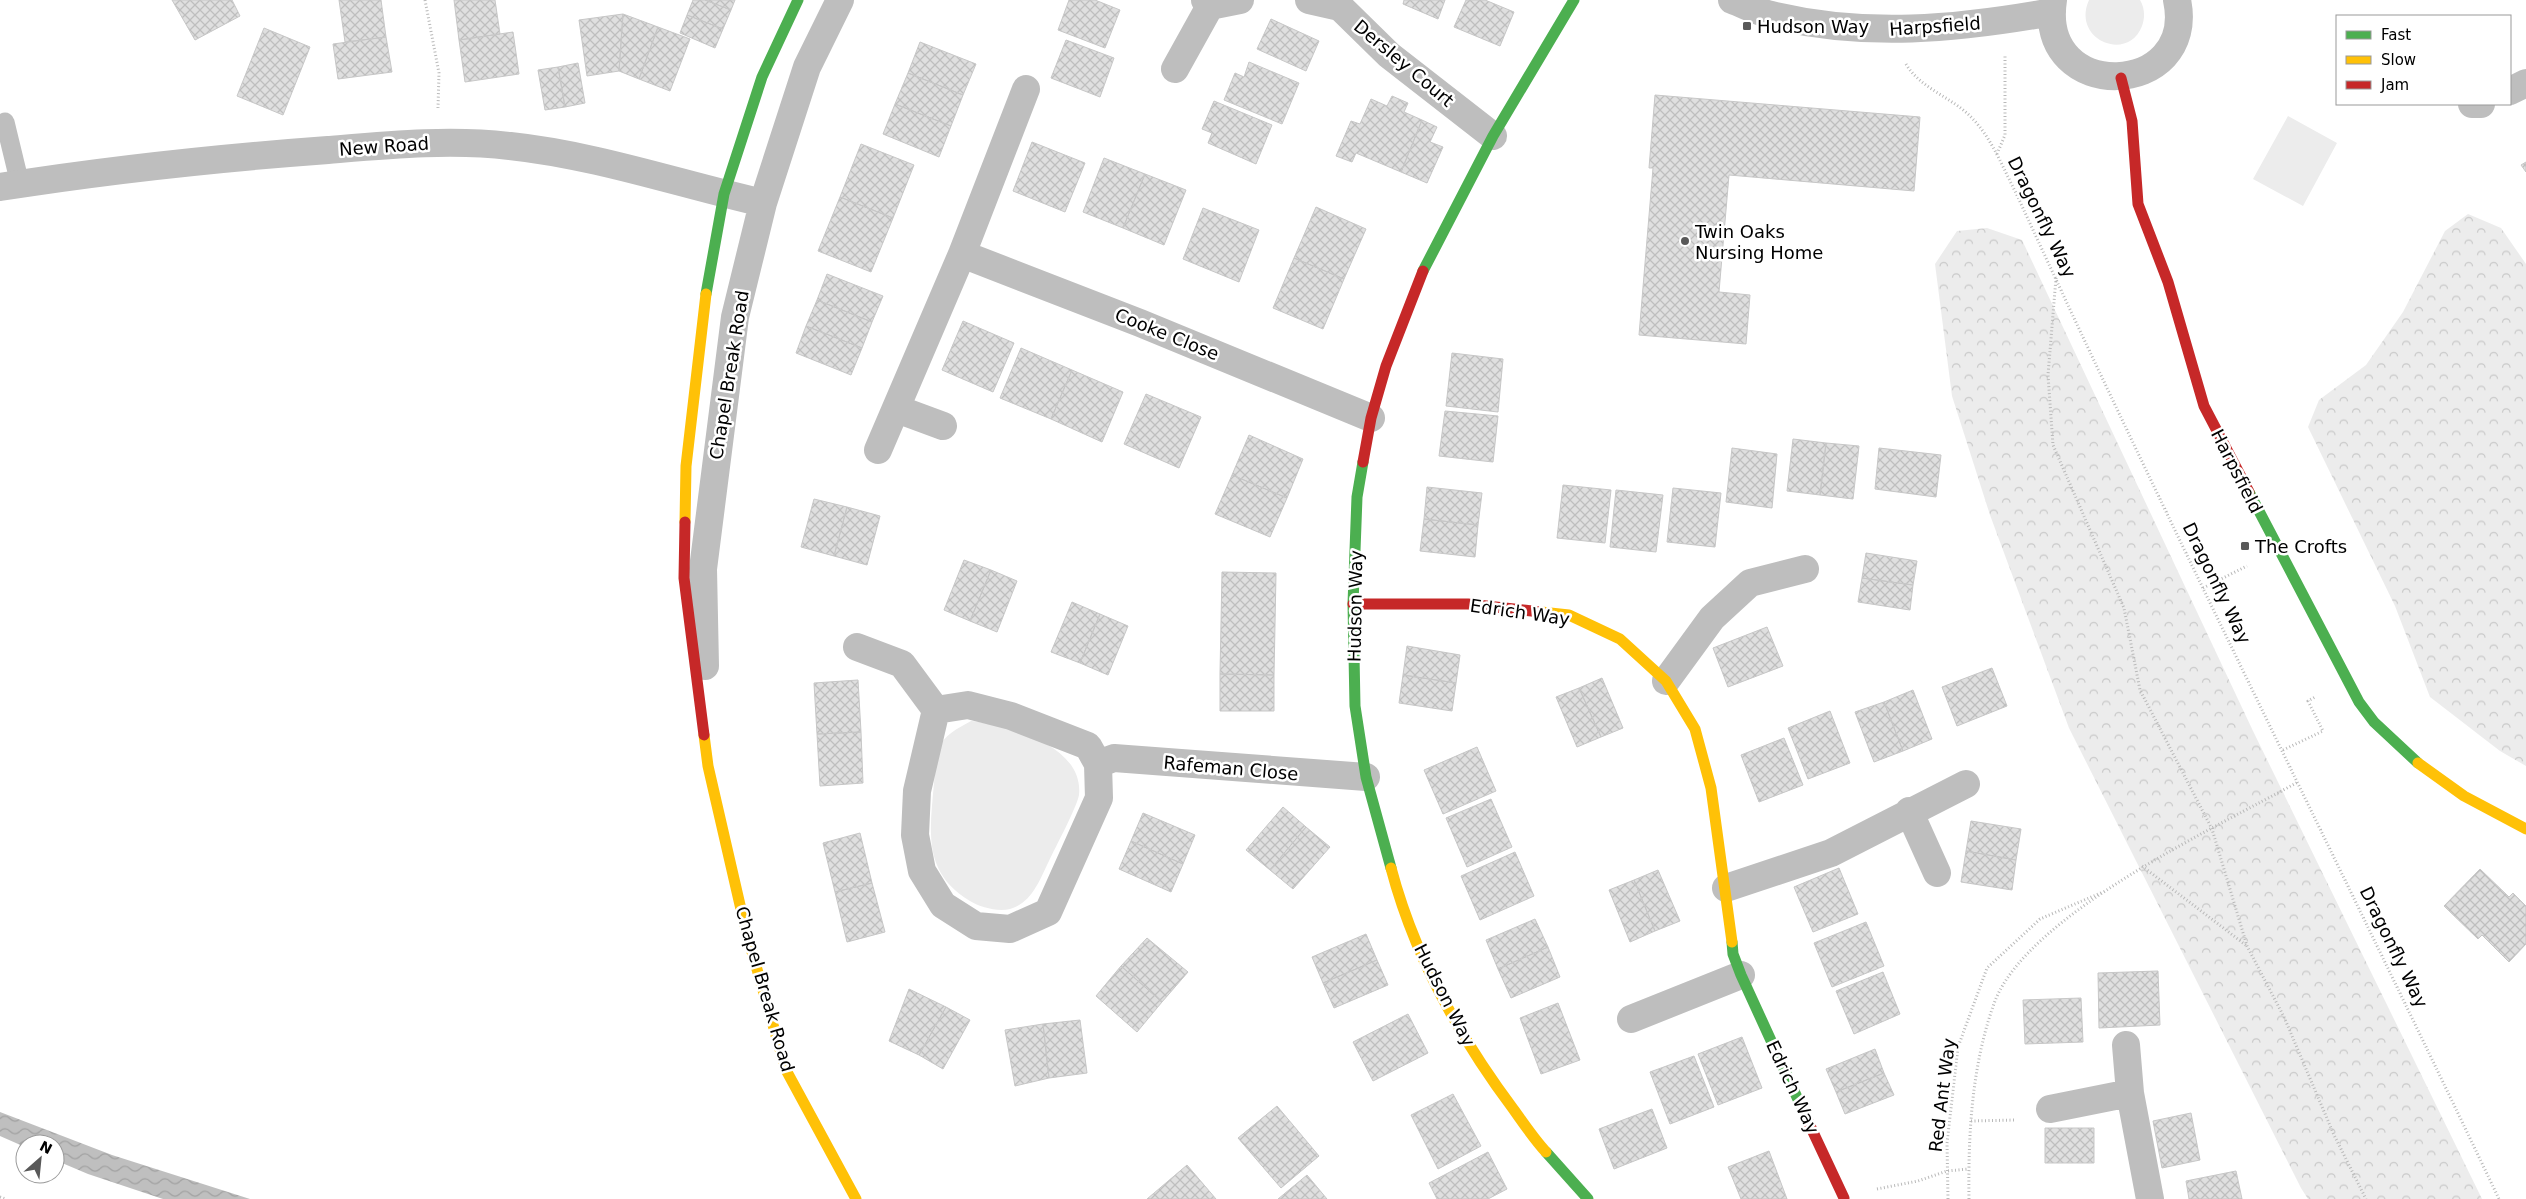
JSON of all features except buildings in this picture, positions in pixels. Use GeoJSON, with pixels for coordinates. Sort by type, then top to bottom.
{"type":"FeatureCollection","features":[{"type":"Feature","properties":{"kind":"street","name":"Chapel Break Road"},"geometry":{"type":"LineString","coordinates":[[798,0],[762,77],[724,194],[704,305],[686,466],[684,578],[708,766],[746,931],[786,1070],[856,1199]]}},
{"type":"Feature","properties":{"kind":"street","name":"Chapel Break Road"},"geometry":{"type":"LineString","coordinates":[[708,766],[703,568],[735,317],[763,203],[807,67],[840,0]]}},
{"type":"Feature","properties":{"kind":"street"},"geometry":{"type":"LineString","coordinates":[[1175,68],[1208,3],[1240,0]]}},
{"type":"Feature","properties":{"kind":"street","name":"Dersley Court"},"geometry":{"type":"LineString","coordinates":[[1309,0],[1340,7],[1389,55],[1494,136]]}},
{"type":"Feature","properties":{"kind":"street","name":"Hudson Way"},"geometry":{"type":"LineString","coordinates":[[1574,0],[1494,136],[1421,276],[1386,366],[1371,418],[1357,497],[1353,604],[1355,706],[1366,777],[1400,902],[1437,987],[1484,1070],[1543,1149],[1588,1199]]}},
{"type":"Feature","properties":{"kind":"street","name":"Harpsfield"},"geometry":{"type":"LineString","coordinates":[[1732,0],[1770,15],[1857,28],[1900,30],[2001,21],[2052,6],[2057,38],[2071,60],[2086,71],[2103,76],[2121,78],[2139,73],[2156,63],[2169,49],[2177,31],[2180,12],[2177,0]]}},
{"type":"Feature","properties":{"kind":"street","name":"Harpsfield"},"geometry":{"type":"LineString","coordinates":[[2121,78],[2132,120],[2138,204],[2168,282],[2204,406],[2346,680],[2372,720],[2406,753],[2447,786],[2493,814],[2526,829]]}},
{"type":"Feature","properties":{"kind":"street"},"geometry":{"type":"LineString","coordinates":[[2511,90],[2526,83]]}},
{"type":"Feature","properties":{"kind":"street"},"geometry":{"type":"LineString","coordinates":[[878,450],[962,254],[1026,88]]}},
{"type":"Feature","properties":{"kind":"street","name":"New Road"},"geometry":{"type":"LineString","coordinates":[[10,185],[262,154],[418,144],[470,143],[511,146],[573,157],[763,203]]}},
{"type":"Feature","properties":{"kind":"street","name":"Cooke Close"},"geometry":{"type":"LineString","coordinates":[[962,254],[1140,322],[1371,418]]}},
{"type":"Feature","properties":{"kind":"street"},"geometry":{"type":"LineString","coordinates":[[897,409],[943,426]]}},
{"type":"Feature","properties":{"kind":"street"},"geometry":{"type":"LineString","coordinates":[[1666,681],[1712,618],[1750,583],[1805,569]]}},
{"type":"Feature","properties":{"kind":"street","name":"Edrich Way"},"geometry":{"type":"LineString","coordinates":[[1353,604],[1468,604],[1569,615],[1620,639],[1666,681],[1695,729],[1710,788],[1726,888],[1733,954],[1741,976],[1844,1198]]}},
{"type":"Feature","properties":{"kind":"street"},"geometry":{"type":"LineString","coordinates":[[857,647],[902,664],[936,710],[918,792],[915,835],[922,871],[943,906],[976,926],[1010,929],[1048,912],[1099,798],[1098,764],[1088,746],[1012,716],[968,705],[936,710]]}},
{"type":"Feature","properties":{"kind":"street","name":"Rafeman Close"},"geometry":{"type":"LineString","coordinates":[[1098,764],[1114,758],[1366,777]]}},
{"type":"Feature","properties":{"kind":"street"},"geometry":{"type":"LineString","coordinates":[[1726,888],[1831,853],[1909,811],[1966,784]]}},
{"type":"Feature","properties":{"kind":"street"},"geometry":{"type":"LineString","coordinates":[[1909,811],[1937,873]]}},
{"type":"Feature","properties":{"kind":"street"},"geometry":{"type":"LineString","coordinates":[[1631,1019],[1741,976]]}},
{"type":"Feature","properties":{"kind":"street"},"geometry":{"type":"LineString","coordinates":[[2126,1045],[2130,1093],[2150,1199]]}},
{"type":"Feature","properties":{"kind":"street"},"geometry":{"type":"LineString","coordinates":[[2050,1109],[2130,1093]]}},
{"type":"Feature","properties":{"kind":"lane"},"geometry":{"type":"LineString","coordinates":[[5,122],[10,185]]}},
{"type":"Feature","properties":{"kind":"path"},"geometry":{"type":"LineString","coordinates":[[425,0],[439,73]]}},
{"type":"Feature","properties":{"kind":"path","name":"Dragonfly Way"},"geometry":{"type":"LineString","coordinates":[[1900,30],[1902,51],[1907,66],[1917,78],[1967,113],[1984,130],[2499,1199]]}},
{"type":"Feature","properties":{"kind":"path"},"geometry":{"type":"LineString","coordinates":[[1996,154],[2005,135],[2006,60]]}},
{"type":"Feature","properties":{"kind":"path"},"geometry":{"type":"LineString","coordinates":[[2056,276],[2048,375],[2053,445],[2124,608],[2140,690],[2212,830],[2247,946],[2284,1017],[2334,1135],[2366,1199]]}},
{"type":"Feature","properties":{"kind":"path"},"geometry":{"type":"LineString","coordinates":[[2203,588],[2278,550]]}},
{"type":"Feature","properties":{"kind":"path"},"geometry":{"type":"LineString","coordinates":[[2283,750],[2324,731],[2308,701],[2346,680]]}},
{"type":"Feature","properties":{"kind":"path","name":"Red Ant Way"},"geometry":{"type":"LineString","coordinates":[[1969,1199],[1968,1170],[1977,1064],[1996,1000],[2017,966],[2058,925],[2142,866],[2298,782]]}},
{"type":"Feature","properties":{"kind":"path"},"geometry":{"type":"LineString","coordinates":[[2142,866],[2247,946]]}},
{"type":"Feature","properties":{"kind":"path","name":"Red Ant Way"},"geometry":{"type":"LineString","coordinates":[[1948,1199],[1947,1143],[1958,1047],[1987,968],[2040,919],[2110,889]]}},
{"type":"Feature","properties":{"kind":"path"},"geometry":{"type":"LineString","coordinates":[[1971,1122],[2047,1118],[2050,1109]]}},
{"type":"Feature","properties":{"kind":"path"},"geometry":{"type":"LineString","coordinates":[[1882,1188],[1918,1181],[1947,1171],[1968,1170]]}},
{"type":"Feature","properties":{"kind":"path"},"geometry":{"type":"LineString","coordinates":[[0,1197],[6,1199]]}},
{"type":"Feature","properties":{"kind":"green space"},"geometry":{"type":"Polygon","coordinates":[[[2089,0],[2140,0],[2144,10],[2144,20],[2135,37],[2125,43],[2114,45],[2094,36],[2088,26],[2086,14],[2089,0]]]}},
{"type":"Feature","properties":{"kind":"green space"},"geometry":{"type":"Polygon","coordinates":[[[2288,116],[2337,143],[2303,206],[2253,179],[2288,116]]]}},
{"type":"Feature","properties":{"kind":"green space"},"geometry":{"type":"Polygon","coordinates":[[[2468,214],[2501,228],[2526,264],[2526,766],[2500,751],[2430,697],[2395,606],[2308,427],[2319,400],[2366,365],[2403,312],[2445,231],[2468,214]]]}},
{"type":"Feature","properties":{"kind":"green space"},"geometry":{"type":"Polygon","coordinates":[[[1987,228],[2022,240],[2253,731],[2482,1199],[2308,1199],[2301,1188],[2069,728],[1990,515],[1952,396],[1935,264],[1957,231],[1987,228]]]}},
{"type":"Feature","properties":{"kind":"green space"},"geometry":{"type":"Polygon","coordinates":[[[971,721],[1004,727],[1041,741],[1057,751],[1069,763],[1077,778],[1079,795],[1077,801],[1039,883],[1024,902],[1010,909],[1000,910],[984,907],[970,901],[955,890],[936,864],[932,849],[931,818],[937,750],[947,736],[971,721]]]}},
{"type":"Feature","properties":{"kind":"water"},"geometry":{"type":"Polygon","coordinates":[[[0,1112],[57,1134],[15,1134],[15,1143],[0,1136],[0,1112]]]}},
{"type":"Feature","properties":{"kind":"water"},"geometry":{"type":"Polygon","coordinates":[[[65,1137],[112,1155],[250,1199],[163,1199],[88,1174],[65,1164],[65,1137]]]}},
{"type":"Feature","properties":{"kind":"traffic: fast"},"geometry":{"type":"LineString","coordinates":[[706,294],[724,194],[762,77],[798,0]]}},
{"type":"Feature","properties":{"kind":"traffic: fast"},"geometry":{"type":"LineString","coordinates":[[1423,271],[1493,136],[1574,0]]}},
{"type":"Feature","properties":{"kind":"traffic: fast"},"geometry":{"type":"LineString","coordinates":[[1363,462],[1357,497],[1353,604],[1355,706],[1366,777],[1391,868]]}},
{"type":"Feature","properties":{"kind":"traffic: fast"},"geometry":{"type":"LineString","coordinates":[[2249,492],[2359,702],[2374,722],[2418,763]]}},
{"type":"Feature","properties":{"kind":"traffic: fast"},"geometry":{"type":"LineString","coordinates":[[1732,942],[1733,954],[1741,975],[1806,1117]]}},
{"type":"Feature","properties":{"kind":"traffic: fast"},"geometry":{"type":"LineString","coordinates":[[1546,1152],[1588,1199]]}},
{"type":"Feature","properties":{"kind":"traffic: slow"},"geometry":{"type":"LineString","coordinates":[[685,522],[686,466],[706,294]]}},
{"type":"Feature","properties":{"kind":"traffic: slow"},"geometry":{"type":"LineString","coordinates":[[1541,612],[1569,615],[1620,639],[1666,681],[1695,729],[1711,788],[1732,942]]}},
{"type":"Feature","properties":{"kind":"traffic: slow"},"geometry":{"type":"LineString","coordinates":[[704,735],[708,766],[746,931],[786,1070],[856,1199]]}},
{"type":"Feature","properties":{"kind":"traffic: slow"},"geometry":{"type":"LineString","coordinates":[[2418,763],[2464,796],[2526,829]]}},
{"type":"Feature","properties":{"kind":"traffic: slow"},"geometry":{"type":"LineString","coordinates":[[1391,868],[1412,932],[1457,1025],[1494,1082],[1546,1152]]}},
{"type":"Feature","properties":{"kind":"traffic: jam"},"geometry":{"type":"LineString","coordinates":[[2121,78],[2132,121],[2138,204],[2168,282],[2204,406],[2249,492]]}},
{"type":"Feature","properties":{"kind":"traffic: jam"},"geometry":{"type":"LineString","coordinates":[[1363,462],[1371,418],[1386,366],[1423,271]]}},
{"type":"Feature","properties":{"kind":"traffic: jam"},"geometry":{"type":"LineString","coordinates":[[685,522],[684,578],[704,735]]}},
{"type":"Feature","properties":{"kind":"traffic: jam"},"geometry":{"type":"LineString","coordinates":[[1353,604],[1468,604],[1541,612]]}},
{"type":"Feature","properties":{"kind":"traffic: jam"},"geometry":{"type":"LineString","coordinates":[[1806,1117],[1844,1198]]}},
{"type":"Feature","properties":{"kind":"place","name":"Hudson Way"},"geometry":{"type":"Point","coordinates":[1747,26]}},
{"type":"Feature","properties":{"kind":"place","name":"Twin Oaks Nursing Home"},"geometry":{"type":"Point","coordinates":[1685,241]}},
{"type":"Feature","properties":{"kind":"place","name":"The Crofts"},"geometry":{"type":"Point","coordinates":[2245,546]}}]}
